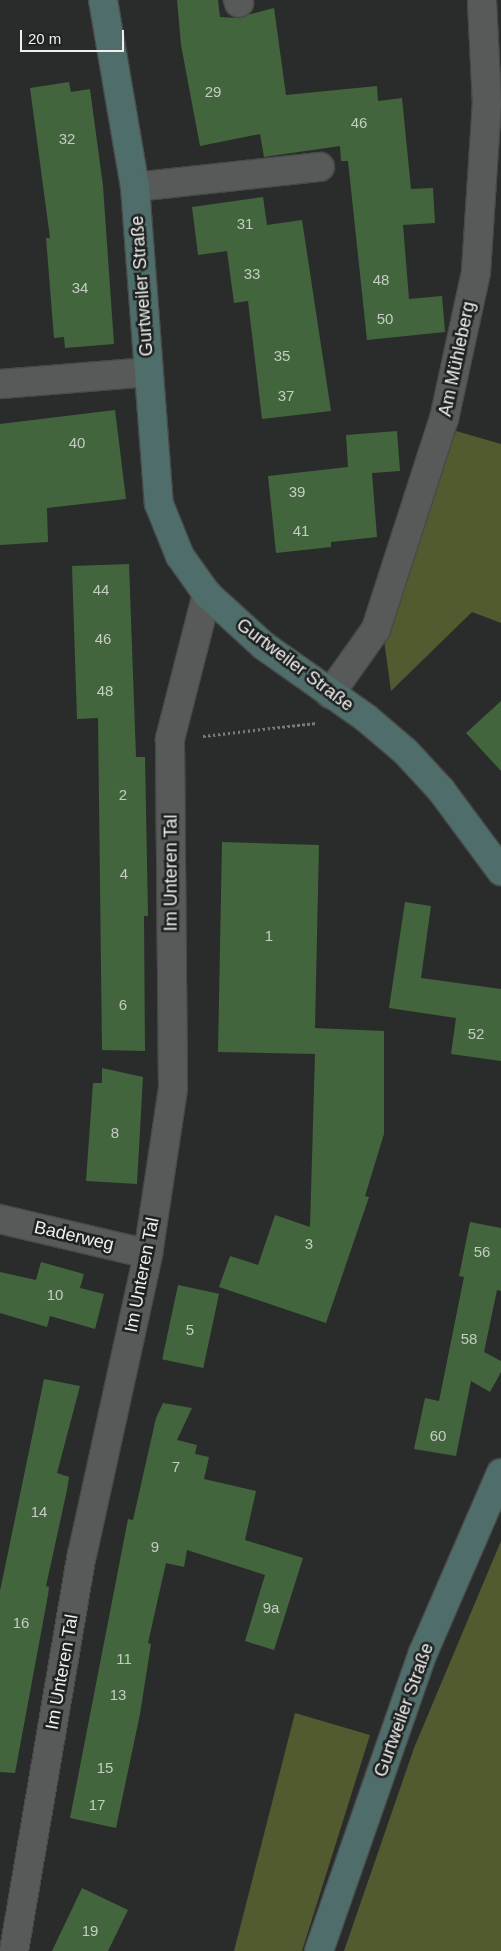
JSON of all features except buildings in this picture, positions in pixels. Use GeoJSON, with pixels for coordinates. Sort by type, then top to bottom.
{"type":"FeatureCollection","features":[{"type":"Feature","properties":{"kind":"main road","name":"Gurtweiler Straße"},"geometry":{"type":"LineString","coordinates":[[103,0],[135,187],[159,504],[180,556],[207,594],[264,646],[366,718],[406,752],[441,790],[501,871]]}},
{"type":"Feature","properties":{"kind":"main road","name":"Gurtweiler Straße"},"geometry":{"type":"LineString","coordinates":[[319,1951],[424,1653],[501,1473]]}},
{"type":"Feature","properties":{"kind":"street","name":"Am Mühleberg"},"geometry":{"type":"LineString","coordinates":[[330,694],[376,629],[444,419],[476,272],[487,104],[482,0]]}},
{"type":"Feature","properties":{"kind":"street"},"geometry":{"type":"LineString","coordinates":[[135,187],[320,167]]}},
{"type":"Feature","properties":{"kind":"street"},"geometry":{"type":"LineString","coordinates":[[0,384],[148,372]]}},
{"type":"Feature","properties":{"kind":"street","name":"Im Unteren Tal"},"geometry":{"type":"LineString","coordinates":[[14,1951],[82,1554],[148,1254],[172,1088],[170,739],[207,594]]}},
{"type":"Feature","properties":{"kind":"street","name":"Baderweg"},"geometry":{"type":"LineString","coordinates":[[0,1219],[148,1254]]}},
{"type":"Feature","properties":{"kind":"path"},"geometry":{"type":"LineString","coordinates":[[170,739],[366,718]]}},
{"type":"Feature","properties":{"kind":"green space"},"geometry":{"type":"Polygon","coordinates":[[[456,431],[501,444],[501,623],[472,612],[391,691],[384,640],[456,431]]]}},
{"type":"Feature","properties":{"kind":"green space"},"geometry":{"type":"Polygon","coordinates":[[[501,1541],[501,1951],[344,1951],[414,1748],[501,1541]]]}},
{"type":"Feature","properties":{"kind":"green space"},"geometry":{"type":"Polygon","coordinates":[[[295,1713],[370,1735],[302,1951],[234,1951],[295,1713]]]}}]}
